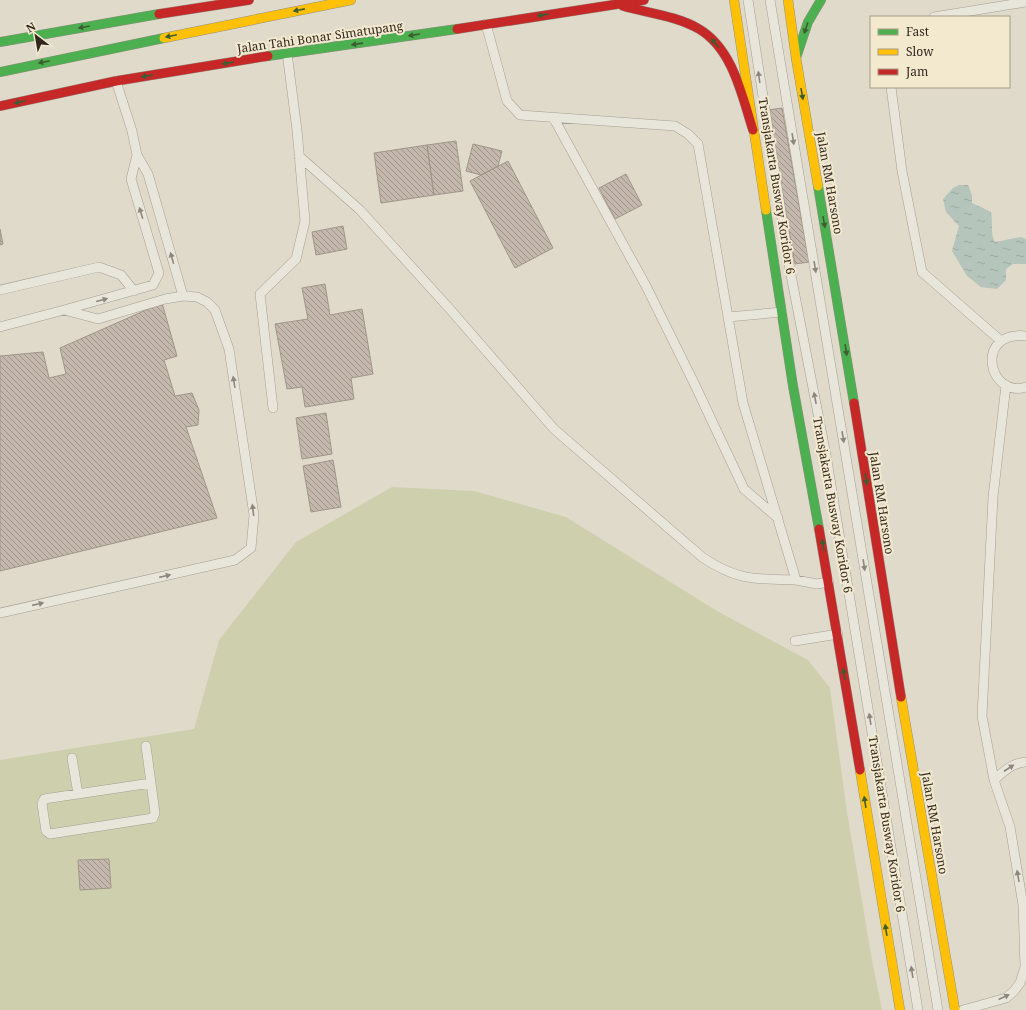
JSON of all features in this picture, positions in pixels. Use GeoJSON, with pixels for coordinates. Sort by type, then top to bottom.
{"type":"FeatureCollection","features":[{"type":"Feature","properties":{"kind":"main road"},"geometry":{"type":"LineString","coordinates":[[0,42],[122,20],[249,0]]}},
{"type":"Feature","properties":{"kind":"main road"},"geometry":{"type":"LineString","coordinates":[[0,72],[351,0]]}},
{"type":"Feature","properties":{"kind":"main road"},"geometry":{"type":"LineString","coordinates":[[581,9],[601,0]]}},
{"type":"Feature","properties":{"kind":"main road","name":"Jalan Tahi Bonar Simatupang"},"geometry":{"type":"LineString","coordinates":[[0,106],[116,81],[287,53],[644,0]]}},
{"type":"Feature","properties":{"kind":"main road"},"geometry":{"type":"LineString","coordinates":[[734,0],[793,386],[838,634],[900,1010]]}},
{"type":"Feature","properties":{"kind":"main road","name":"Jalan RM Harsono"},"geometry":{"type":"LineString","coordinates":[[788,0],[796,58],[840,315],[893,647],[955,1010]]}},
{"type":"Feature","properties":{"kind":"main road"},"geometry":{"type":"LineString","coordinates":[[796,58],[808,22],[821,0]]}},
{"type":"Feature","properties":{"kind":"main road"},"geometry":{"type":"LineString","coordinates":[[615,5],[676,20],[699,29],[715,41],[734,75],[753,130]]}},
{"type":"Feature","properties":{"kind":"lane","name":"Transjakarta Busway Koridor 6"},"geometry":{"type":"LineString","coordinates":[[748,0],[790,270],[826,455],[918,1010]]}},
{"type":"Feature","properties":{"kind":"lane","name":"Transjakarta Busway Koridor 6"},"geometry":{"type":"LineString","coordinates":[[770,0],[938,1010]]}},
{"type":"Feature","properties":{"kind":"lane"},"geometry":{"type":"LineString","coordinates":[[940,16],[1026,2]]}},
{"type":"Feature","properties":{"kind":"lane"},"geometry":{"type":"LineString","coordinates":[[486,24],[507,101],[520,115],[675,126],[688,134],[698,144],[743,403],[796,580]]}},
{"type":"Feature","properties":{"kind":"lane"},"geometry":{"type":"LineString","coordinates":[[273,408],[260,294],[296,259],[305,222],[297,130],[287,53]]}},
{"type":"Feature","properties":{"kind":"lane"},"geometry":{"type":"LineString","coordinates":[[787,100],[790,78],[796,58]]}},
{"type":"Feature","properties":{"kind":"lane"},"geometry":{"type":"LineString","coordinates":[[116,81],[132,131],[137,155],[148,174],[183,296]]}},
{"type":"Feature","properties":{"kind":"lane"},"geometry":{"type":"LineString","coordinates":[[891,88],[902,171],[922,272],[1001,340]]}},
{"type":"Feature","properties":{"kind":"lane"},"geometry":{"type":"LineString","coordinates":[[553,117],[646,286],[694,382],[744,489],[778,518]]}},
{"type":"Feature","properties":{"kind":"lane"},"geometry":{"type":"LineString","coordinates":[[0,327],[153,285],[159,273],[131,179],[137,155]]}},
{"type":"Feature","properties":{"kind":"lane"},"geometry":{"type":"LineString","coordinates":[[299,156],[360,210],[448,307],[554,429],[696,552],[717,567],[732,574],[751,579],[796,580],[817,584],[829,582]]}},
{"type":"Feature","properties":{"kind":"lane"},"geometry":{"type":"LineString","coordinates":[[0,290],[99,267],[121,275],[134,291]]}},
{"type":"Feature","properties":{"kind":"lane"},"geometry":{"type":"LineString","coordinates":[[0,613],[235,560],[251,548],[254,515],[229,349],[215,310],[207,302],[197,297],[183,296],[165,299],[98,319],[64,310]]}},
{"type":"Feature","properties":{"kind":"lane"},"geometry":{"type":"LineString","coordinates":[[728,317],[782,312]]}},
{"type":"Feature","properties":{"kind":"lane"},"geometry":{"type":"LineString","coordinates":[[1026,336],[1018,335],[1001,340],[995,347],[992,355],[994,372],[999,379],[1006,385],[1015,388],[1026,387]]}},
{"type":"Feature","properties":{"kind":"lane"},"geometry":{"type":"LineString","coordinates":[[963,1010],[1006,998],[1017,987],[1025,967],[1023,905],[1010,827],[994,780],[982,716],[994,497],[1006,385]]}},
{"type":"Feature","properties":{"kind":"lane"},"geometry":{"type":"LineString","coordinates":[[795,641],[838,634]]}},
{"type":"Feature","properties":{"kind":"lane"},"geometry":{"type":"LineString","coordinates":[[146,746],[151,783],[155,813],[153,818],[50,834],[47,833],[42,804],[43,800],[151,783]]}},
{"type":"Feature","properties":{"kind":"lane"},"geometry":{"type":"LineString","coordinates":[[72,758],[78,794]]}},
{"type":"Feature","properties":{"kind":"lane"},"geometry":{"type":"LineString","coordinates":[[994,780],[1004,771],[1017,763],[1026,762]]}},
{"type":"Feature","properties":{"kind":"green space"},"geometry":{"type":"Polygon","coordinates":[[[392,487],[474,491],[566,517],[717,611],[808,660],[830,688],[847,812],[882,1010],[0,1010],[0,760],[194,729],[219,640],[296,542],[392,487]]]}},
{"type":"Feature","properties":{"kind":"water"},"geometry":{"type":"Polygon","coordinates":[[[959,185],[968,185],[972,195],[972,203],[991,212],[993,239],[995,242],[1021,237],[1026,239],[1026,264],[1013,264],[1006,269],[1006,280],[997,289],[981,287],[967,276],[952,251],[959,226],[946,212],[943,199],[953,188],[959,185]]]}},
{"type":"Feature","properties":{"kind":"building"},"geometry":{"type":"Polygon","coordinates":[[[782,108],[809,262],[795,264],[768,110],[782,108]]]}},
{"type":"Feature","properties":{"kind":"building"},"geometry":{"type":"Polygon","coordinates":[[[456,141],[463,191],[434,195],[427,145],[456,141]]]}},
{"type":"Feature","properties":{"kind":"building"},"geometry":{"type":"Polygon","coordinates":[[[473,144],[502,151],[498,166],[481,175],[466,171],[473,144]]]}},
{"type":"Feature","properties":{"kind":"building"},"geometry":{"type":"Polygon","coordinates":[[[427,145],[434,195],[381,203],[374,153],[427,145]]]}},
{"type":"Feature","properties":{"kind":"building"},"geometry":{"type":"Polygon","coordinates":[[[508,161],[553,248],[515,268],[470,181],[508,161]]]}},
{"type":"Feature","properties":{"kind":"building"},"geometry":{"type":"Polygon","coordinates":[[[626,174],[642,205],[615,219],[599,188],[626,174]]]}},
{"type":"Feature","properties":{"kind":"building"},"geometry":{"type":"Polygon","coordinates":[[[343,226],[347,249],[316,255],[312,232],[343,226]]]}},
{"type":"Feature","properties":{"kind":"building"},"geometry":{"type":"Polygon","coordinates":[[[0,229],[3,244],[0,245],[0,229]]]}},
{"type":"Feature","properties":{"kind":"building"},"geometry":{"type":"Polygon","coordinates":[[[325,284],[330,315],[362,309],[373,374],[351,378],[354,399],[305,407],[302,387],[287,389],[275,324],[308,319],[302,288],[325,284]]]}},
{"type":"Feature","properties":{"kind":"building"},"geometry":{"type":"Polygon","coordinates":[[[162,303],[177,356],[164,360],[175,396],[192,393],[199,410],[198,425],[186,427],[217,518],[0,571],[0,356],[43,352],[49,378],[66,374],[60,348],[162,303]]]}},
{"type":"Feature","properties":{"kind":"building"},"geometry":{"type":"Polygon","coordinates":[[[326,413],[332,454],[302,459],[296,418],[326,413]]]}},
{"type":"Feature","properties":{"kind":"building"},"geometry":{"type":"Polygon","coordinates":[[[333,460],[341,507],[311,512],[303,466],[333,460]]]}},
{"type":"Feature","properties":{"kind":"building"},"geometry":{"type":"Polygon","coordinates":[[[109,859],[111,888],[80,890],[78,860],[109,859]]]}},
{"type":"Feature","properties":{"kind":"traffic: fast"},"geometry":{"type":"LineString","coordinates":[[796,58],[808,22],[821,0]]}},
{"type":"Feature","properties":{"kind":"traffic: fast"},"geometry":{"type":"LineString","coordinates":[[0,42],[159,14]]}},
{"type":"Feature","properties":{"kind":"traffic: fast"},"geometry":{"type":"LineString","coordinates":[[268,56],[457,29]]}},
{"type":"Feature","properties":{"kind":"traffic: fast"},"geometry":{"type":"LineString","coordinates":[[0,72],[164,38]]}},
{"type":"Feature","properties":{"kind":"traffic: fast"},"geometry":{"type":"LineString","coordinates":[[818,186],[854,403]]}},
{"type":"Feature","properties":{"kind":"traffic: fast"},"geometry":{"type":"LineString","coordinates":[[766,210],[793,386],[819,529]]}},
{"type":"Feature","properties":{"kind":"traffic: slow"},"geometry":{"type":"LineString","coordinates":[[164,38],[351,0]]}},
{"type":"Feature","properties":{"kind":"traffic: slow"},"geometry":{"type":"LineString","coordinates":[[734,0],[766,210]]}},
{"type":"Feature","properties":{"kind":"traffic: slow"},"geometry":{"type":"LineString","coordinates":[[788,0],[796,58],[818,186]]}},
{"type":"Feature","properties":{"kind":"traffic: slow"},"geometry":{"type":"LineString","coordinates":[[901,697],[955,1010]]}},
{"type":"Feature","properties":{"kind":"traffic: slow"},"geometry":{"type":"LineString","coordinates":[[860,770],[900,1010]]}},
{"type":"Feature","properties":{"kind":"traffic: jam"},"geometry":{"type":"LineString","coordinates":[[159,14],[249,0]]}},
{"type":"Feature","properties":{"kind":"traffic: jam"},"geometry":{"type":"LineString","coordinates":[[457,29],[644,0]]}},
{"type":"Feature","properties":{"kind":"traffic: jam"},"geometry":{"type":"LineString","coordinates":[[623,6],[681,21],[699,29],[711,38],[720,48],[735,74],[753,130]]}},
{"type":"Feature","properties":{"kind":"traffic: jam"},"geometry":{"type":"LineString","coordinates":[[0,106],[116,81],[268,56]]}},
{"type":"Feature","properties":{"kind":"traffic: jam"},"geometry":{"type":"LineString","coordinates":[[854,403],[901,697]]}},
{"type":"Feature","properties":{"kind":"traffic: jam"},"geometry":{"type":"LineString","coordinates":[[819,529],[860,770]]}}]}
